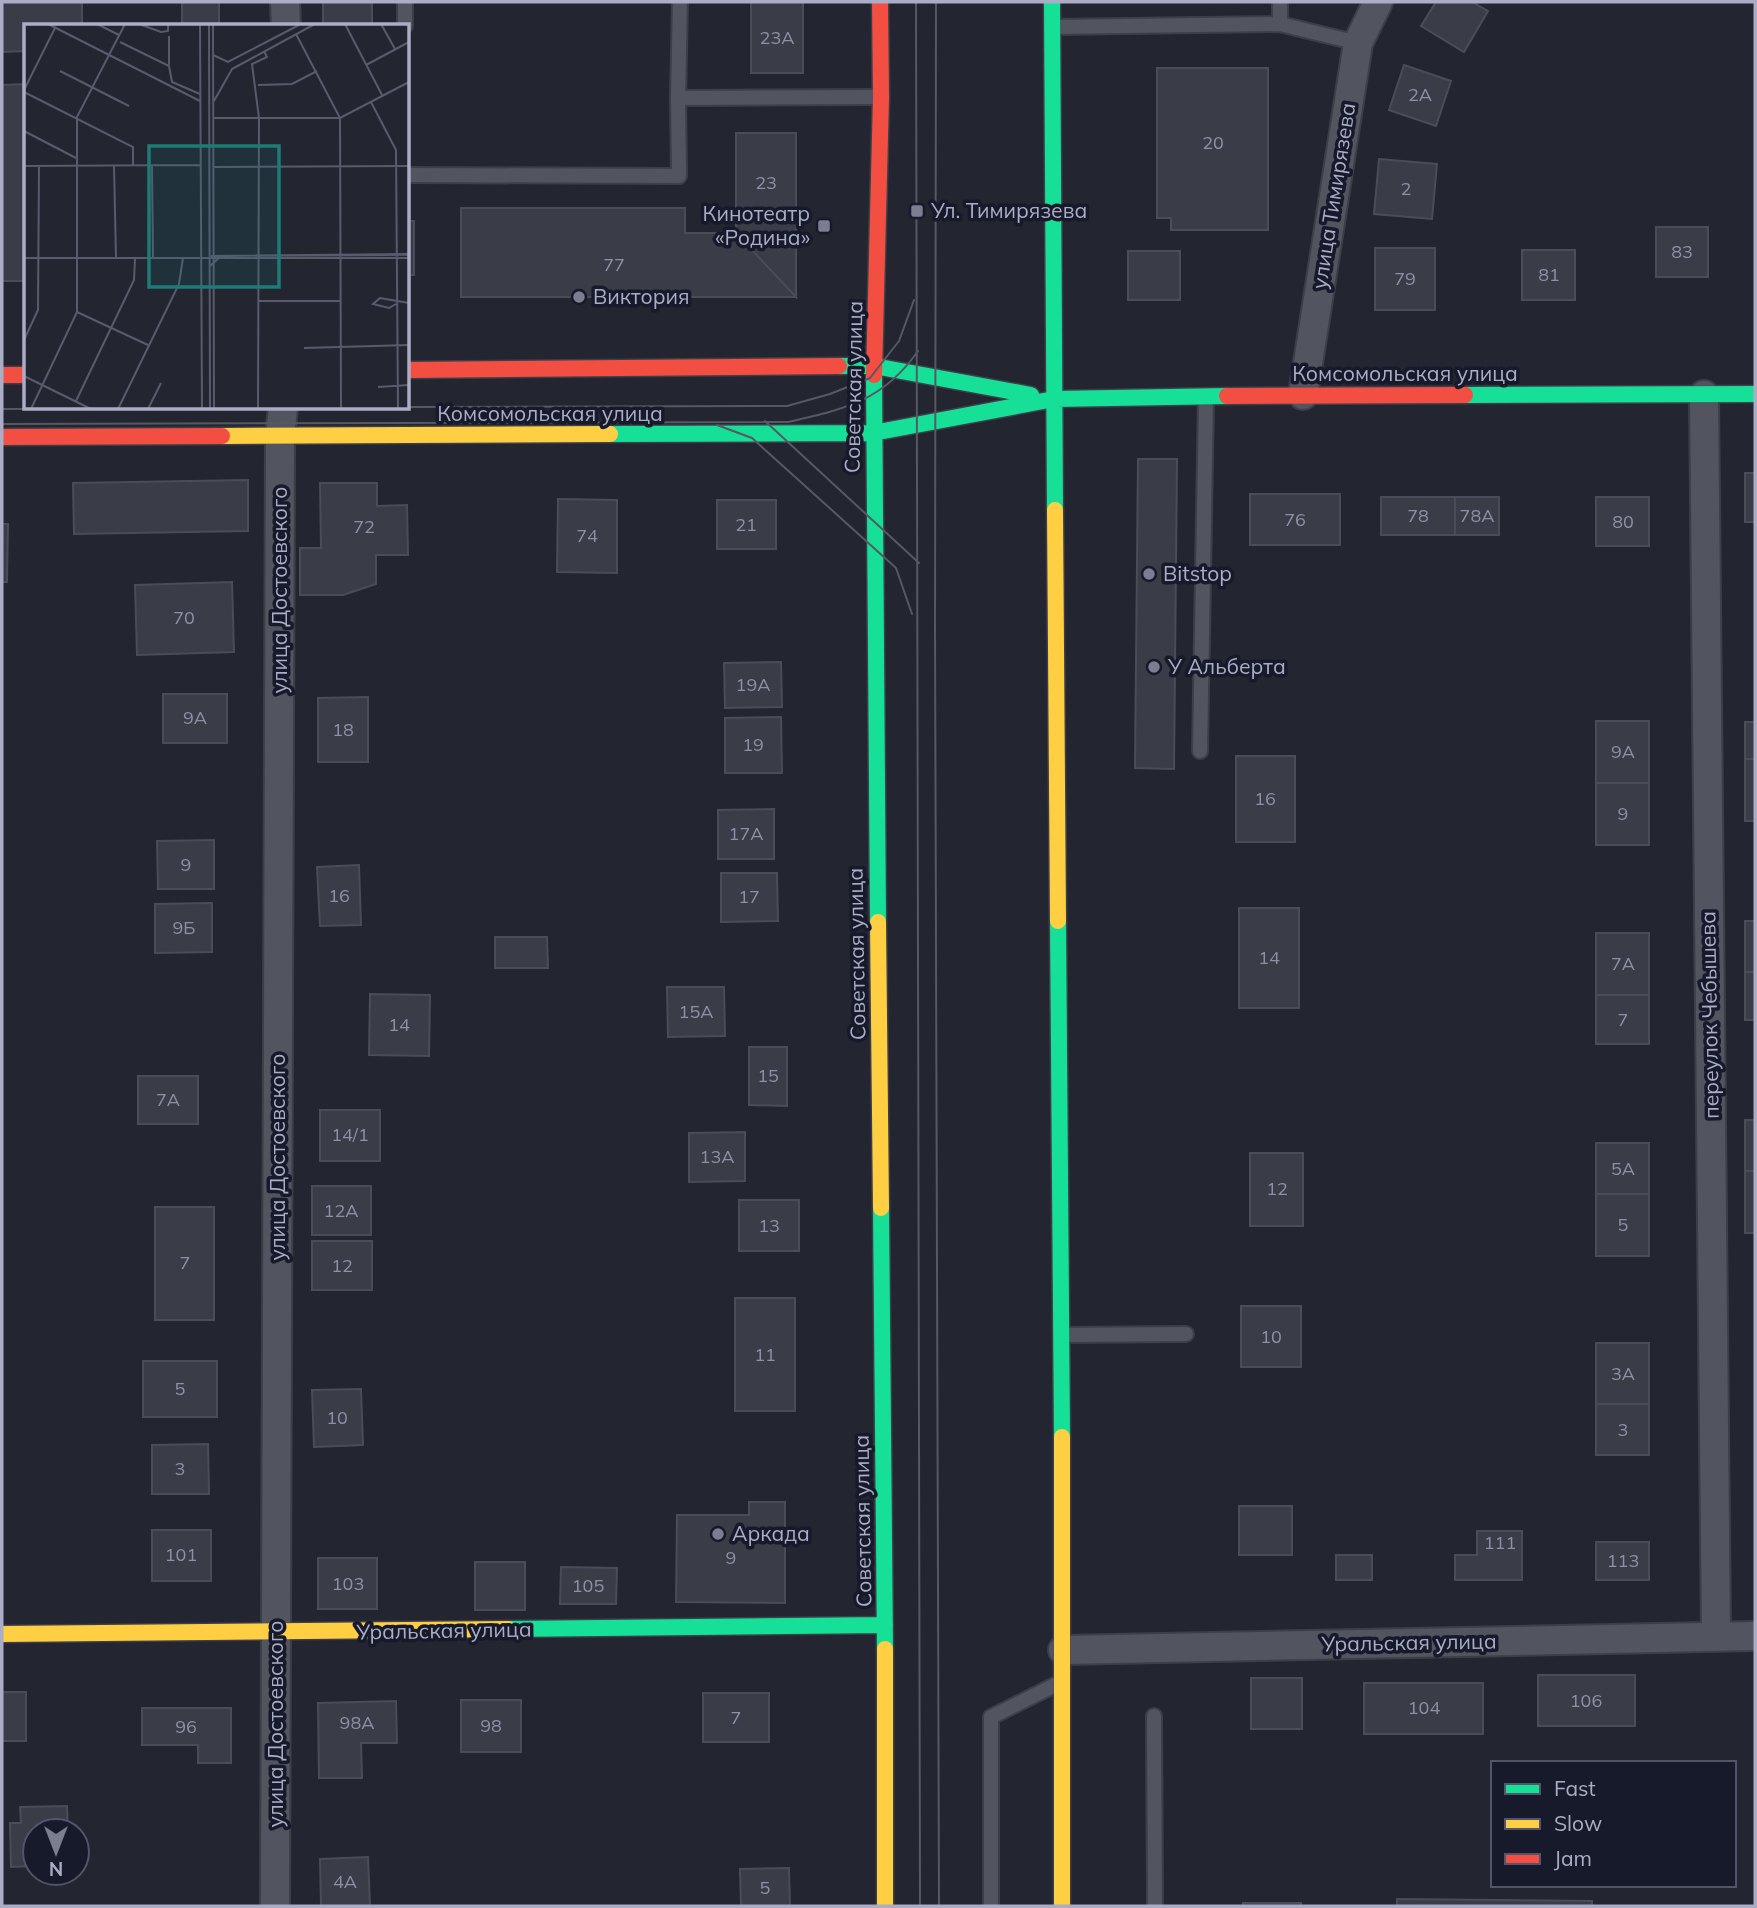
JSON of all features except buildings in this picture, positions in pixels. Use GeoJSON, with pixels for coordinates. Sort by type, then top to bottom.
{"type":"FeatureCollection","features":[{"type":"Feature","properties":{"kind":"main road","name":"Советская улица"},"geometry":{"type":"LineString","coordinates":[[880,2],[881,97],[873,433],[886,1906]]}},
{"type":"Feature","properties":{"kind":"main road"},"geometry":{"type":"LineString","coordinates":[[1052,2],[1063,1650],[1062,1906]]}},
{"type":"Feature","properties":{"kind":"main road","name":"Комсомольская улица"},"geometry":{"type":"LineString","coordinates":[[410,370],[874,366],[1054,399]]}},
{"type":"Feature","properties":{"kind":"main road"},"geometry":{"type":"LineString","coordinates":[[2,375],[24,375]]}},
{"type":"Feature","properties":{"kind":"main road","name":"Комсомольская улица"},"geometry":{"type":"LineString","coordinates":[[2,437],[282,421],[873,433],[1054,399],[1303,395],[1755,394]]}},
{"type":"Feature","properties":{"kind":"main road","name":"Уральская улица"},"geometry":{"type":"LineString","coordinates":[[2,1634],[885,1625]]}},
{"type":"Feature","properties":{"kind":"street"},"geometry":{"type":"LineString","coordinates":[[285,2],[286,24]]}},
{"type":"Feature","properties":{"kind":"street","name":"улица Тимирязева"},"geometry":{"type":"LineString","coordinates":[[1303,395],[1357,43],[1378,2]]}},
{"type":"Feature","properties":{"kind":"street","name":"переулок Чебышева"},"geometry":{"type":"LineString","coordinates":[[1704,395],[1716,1636]]}},
{"type":"Feature","properties":{"kind":"street","name":"улица Достоевского"},"geometry":{"type":"LineString","coordinates":[[275,1906],[282,421]]}},
{"type":"Feature","properties":{"kind":"street","name":"Уральская улица"},"geometry":{"type":"LineString","coordinates":[[1063,1650],[1755,1636]]}},
{"type":"Feature","properties":{"kind":"lane"},"geometry":{"type":"LineString","coordinates":[[405,2],[405,24]]}},
{"type":"Feature","properties":{"kind":"lane"},"geometry":{"type":"LineString","coordinates":[[410,175],[679,176],[680,2]]}},
{"type":"Feature","properties":{"kind":"lane"},"geometry":{"type":"LineString","coordinates":[[1280,2],[1280,24]]}},
{"type":"Feature","properties":{"kind":"lane"},"geometry":{"type":"LineString","coordinates":[[1052,27],[1280,24],[1357,43]]}},
{"type":"Feature","properties":{"kind":"lane"},"geometry":{"type":"LineString","coordinates":[[678,98],[881,97]]}},
{"type":"Feature","properties":{"kind":"lane"},"geometry":{"type":"LineString","coordinates":[[1200,751],[1206,396]]}},
{"type":"Feature","properties":{"kind":"lane"},"geometry":{"type":"LineString","coordinates":[[1061,1335],[1186,1334]]}},
{"type":"Feature","properties":{"kind":"lane"},"geometry":{"type":"LineString","coordinates":[[991,1906],[991,1717],[1062,1682]]}},
{"type":"Feature","properties":{"kind":"lane"},"geometry":{"type":"LineString","coordinates":[[1154,1716],[1155,1906]]}},
{"type":"Feature","properties":{"kind":"tram line"},"geometry":{"type":"LineString","coordinates":[[916,2],[920,1906]]}},
{"type":"Feature","properties":{"kind":"tram line"},"geometry":{"type":"LineString","coordinates":[[936,2],[939,1906]]}},
{"type":"Feature","properties":{"kind":"tram line"},"geometry":{"type":"LineString","coordinates":[[410,407],[787,406],[830,394],[870,378],[899,341],[914,300]]}},
{"type":"Feature","properties":{"kind":"tram line"},"geometry":{"type":"LineString","coordinates":[[2,424],[788,422],[845,407],[877,392],[905,368],[918,351]]}},
{"type":"Feature","properties":{"kind":"tram line"},"geometry":{"type":"LineString","coordinates":[[2,409],[24,409]]}},
{"type":"Feature","properties":{"kind":"tram line"},"geometry":{"type":"LineString","coordinates":[[765,421],[919,563]]}},
{"type":"Feature","properties":{"kind":"tram line"},"geometry":{"type":"LineString","coordinates":[[717,425],[752,438],[896,568],[912,614]]}},
{"type":"Feature","properties":{"kind":"traffic: fast"},"geometry":{"type":"LineString","coordinates":[[1052,2],[1055,510]]}},
{"type":"Feature","properties":{"kind":"traffic: fast"},"geometry":{"type":"LineString","coordinates":[[839,366],[874,366],[1031,395]]}},
{"type":"Feature","properties":{"kind":"traffic: fast"},"geometry":{"type":"LineString","coordinates":[[874,375],[878,922]]}},
{"type":"Feature","properties":{"kind":"traffic: fast"},"geometry":{"type":"LineString","coordinates":[[1465,395],[1755,394]]}},
{"type":"Feature","properties":{"kind":"traffic: fast"},"geometry":{"type":"LineString","coordinates":[[610,434],[873,433],[1054,399],[1227,396]]}},
{"type":"Feature","properties":{"kind":"traffic: fast"},"geometry":{"type":"LineString","coordinates":[[1058,921],[1062,1437]]}},
{"type":"Feature","properties":{"kind":"traffic: fast"},"geometry":{"type":"LineString","coordinates":[[881,1208],[885,1649]]}},
{"type":"Feature","properties":{"kind":"traffic: fast"},"geometry":{"type":"LineString","coordinates":[[508,1629],[885,1625]]}},
{"type":"Feature","properties":{"kind":"traffic: slow"},"geometry":{"type":"LineString","coordinates":[[222,436],[610,434]]}},
{"type":"Feature","properties":{"kind":"traffic: slow"},"geometry":{"type":"LineString","coordinates":[[1055,510],[1058,921]]}},
{"type":"Feature","properties":{"kind":"traffic: slow"},"geometry":{"type":"LineString","coordinates":[[878,922],[881,1208]]}},
{"type":"Feature","properties":{"kind":"traffic: slow"},"geometry":{"type":"LineString","coordinates":[[1062,1437],[1062,1906]]}},
{"type":"Feature","properties":{"kind":"traffic: slow"},"geometry":{"type":"LineString","coordinates":[[2,1634],[508,1629]]}},
{"type":"Feature","properties":{"kind":"traffic: slow"},"geometry":{"type":"LineString","coordinates":[[885,1649],[885,1906]]}},
{"type":"Feature","properties":{"kind":"traffic: jam"},"geometry":{"type":"LineString","coordinates":[[874,375],[881,97],[880,2]]}},
{"type":"Feature","properties":{"kind":"traffic: jam"},"geometry":{"type":"LineString","coordinates":[[410,370],[839,366]]}},
{"type":"Feature","properties":{"kind":"traffic: jam"},"geometry":{"type":"LineString","coordinates":[[2,375],[24,375]]}},
{"type":"Feature","properties":{"kind":"traffic: jam"},"geometry":{"type":"LineString","coordinates":[[1227,396],[1465,395]]}},
{"type":"Feature","properties":{"kind":"traffic: jam"},"geometry":{"type":"LineString","coordinates":[[2,437],[222,436]]}},
{"type":"Feature","properties":{"kind":"place","name":"Ул. Тимирязева"},"geometry":{"type":"Point","coordinates":[917,211]}},
{"type":"Feature","properties":{"kind":"place","name":"Кинотеатр «Родина»"},"geometry":{"type":"Point","coordinates":[824,226]}},
{"type":"Feature","properties":{"kind":"place","name":"Виктория"},"geometry":{"type":"Point","coordinates":[579,297]}},
{"type":"Feature","properties":{"kind":"place","name":"Bitstop"},"geometry":{"type":"Point","coordinates":[1149,574]}},
{"type":"Feature","properties":{"kind":"place","name":"У Альберта"},"geometry":{"type":"Point","coordinates":[1154,667]}},
{"type":"Feature","properties":{"kind":"place","name":"Аркада"},"geometry":{"type":"Point","coordinates":[718,1534]}}]}
